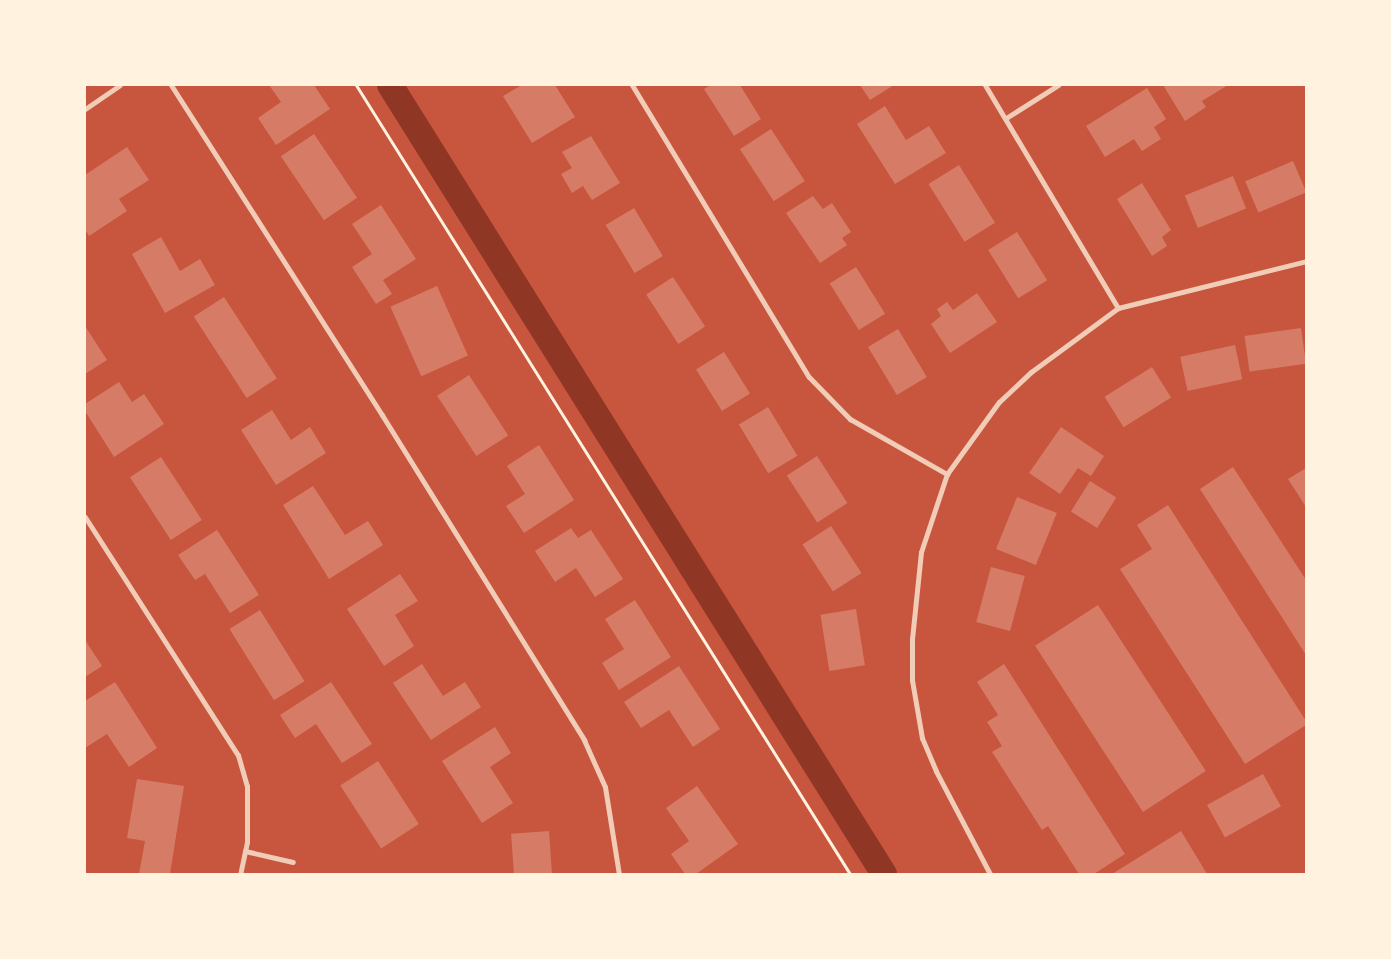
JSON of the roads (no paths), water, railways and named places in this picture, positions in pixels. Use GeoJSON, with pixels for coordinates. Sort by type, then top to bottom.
{"type":"FeatureCollection","features":[{"type":"Feature","properties":{"kind":"street"},"geometry":{"type":"LineString","coordinates":[[85,108],[120,85]]}},
{"type":"Feature","properties":{"kind":"street"},"geometry":{"type":"LineString","coordinates":[[170,85],[377,406],[584,740],[605,787],[619,874]]}},
{"type":"Feature","properties":{"kind":"street"},"geometry":{"type":"LineString","coordinates":[[632,85],[809,377],[850,419],[947,474]]}},
{"type":"Feature","properties":{"kind":"street"},"geometry":{"type":"LineString","coordinates":[[986,85],[1118,308]]}},
{"type":"Feature","properties":{"kind":"street"},"geometry":{"type":"LineString","coordinates":[[1006,118],[1058,85]]}},
{"type":"Feature","properties":{"kind":"street"},"geometry":{"type":"LineString","coordinates":[[990,874],[936,771],[922,738],[912,680],[912,639],[921,552],[947,474],[999,402],[1031,372],[1118,308],[1306,261]]}},
{"type":"Feature","properties":{"kind":"street"},"geometry":{"type":"LineString","coordinates":[[85,517],[238,755],[247,786],[245,850],[240,874]]}},
{"type":"Feature","properties":{"kind":"street"},"geometry":{"type":"LineString","coordinates":[[245,850],[293,862]]}},
{"type":"Feature","properties":{"kind":"waterway"},"geometry":{"type":"LineString","coordinates":[[390,85],[884,874]]}}]}
